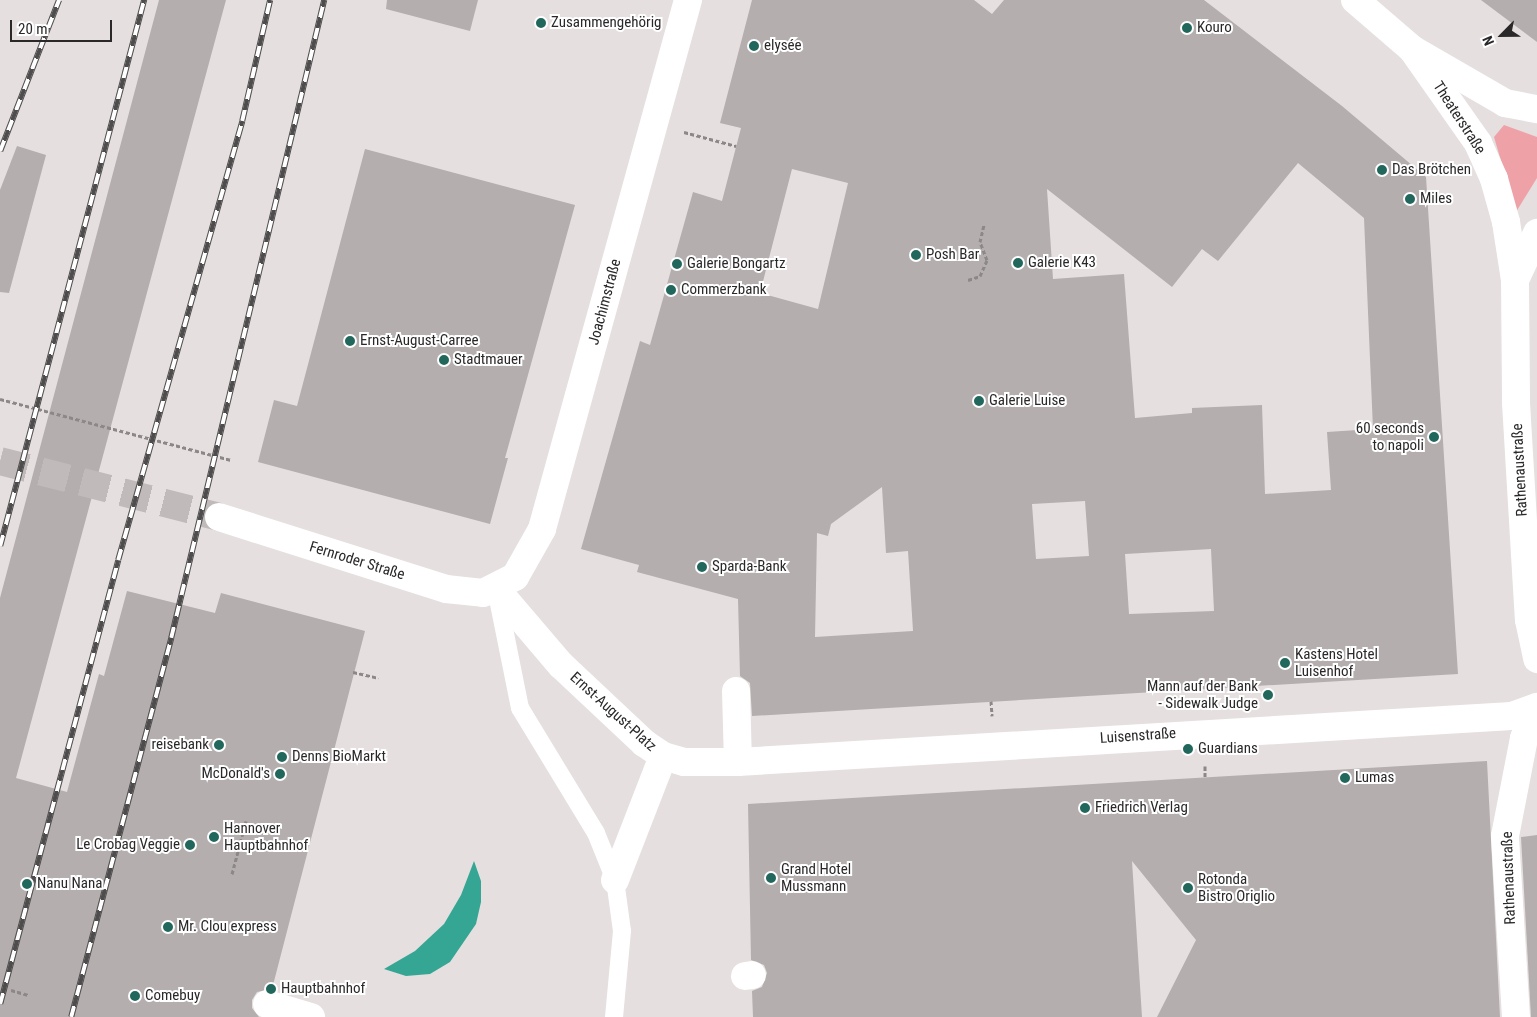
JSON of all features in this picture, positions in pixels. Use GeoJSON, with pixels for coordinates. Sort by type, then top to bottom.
{"type":"FeatureCollection","features":[{"type":"Feature","properties":{"kind":"street","name":"Joachimstraße"},"geometry":{"type":"LineString","coordinates":[[496,589],[515,578],[542,529],[688,0]]}},
{"type":"Feature","properties":{"kind":"street","name":"Theaterstraße"},"geometry":{"type":"LineString","coordinates":[[1355,0],[1412,49],[1505,103],[1537,109]]}},
{"type":"Feature","properties":{"kind":"street","name":"Theaterstraße"},"geometry":{"type":"LineString","coordinates":[[1412,49],[1478,143],[1494,179],[1506,222],[1515,280]]}},
{"type":"Feature","properties":{"kind":"street"},"geometry":{"type":"LineString","coordinates":[[1515,280],[1537,233]]}},
{"type":"Feature","properties":{"kind":"street","name":"Rathenaustraße"},"geometry":{"type":"LineString","coordinates":[[1515,280],[1516,403],[1531,559],[1529,620],[1537,659]]}},
{"type":"Feature","properties":{"kind":"street","name":"Fernroder Straße"},"geometry":{"type":"LineString","coordinates":[[219,517],[446,589],[469,593],[496,589]]}},
{"type":"Feature","properties":{"kind":"street","name":"Ernst-August-Platz"},"geometry":{"type":"LineString","coordinates":[[496,589],[561,665],[644,743],[663,756],[616,880]]}},
{"type":"Feature","properties":{"kind":"street"},"geometry":{"type":"LineString","coordinates":[[736,691],[738,762]]}},
{"type":"Feature","properties":{"kind":"street","name":"Luisenstraße"},"geometry":{"type":"LineString","coordinates":[[663,756],[684,762],[738,762],[1512,716],[1537,707]]}},
{"type":"Feature","properties":{"kind":"street","name":"Rathenaustraße"},"geometry":{"type":"LineString","coordinates":[[1516,1017],[1505,836],[1524,738],[1537,714]]}},
{"type":"Feature","properties":{"kind":"street"},"geometry":{"type":"LineString","coordinates":[[268,1004],[311,1017]]}},
{"type":"Feature","properties":{"kind":"lane","name":"Ernst-August-Platz"},"geometry":{"type":"LineString","coordinates":[[496,589],[520,708],[596,833],[616,880],[622,931],[614,1017]]}},
{"type":"Feature","properties":{"kind":"path"},"geometry":{"type":"LineString","coordinates":[[654,124],[736,146]]}},
{"type":"Feature","properties":{"kind":"path"},"geometry":{"type":"LineString","coordinates":[[968,280],[980,276],[987,260],[980,242],[984,224]]}},
{"type":"Feature","properties":{"kind":"path"},"geometry":{"type":"LineString","coordinates":[[0,399],[231,460]]}},
{"type":"Feature","properties":{"kind":"path"},"geometry":{"type":"LineString","coordinates":[[353,672],[378,678]]}},
{"type":"Feature","properties":{"kind":"path"},"geometry":{"type":"LineString","coordinates":[[232,874],[246,821]]}},
{"type":"Feature","properties":{"kind":"path"},"geometry":{"type":"LineString","coordinates":[[16,992],[10,990],[28,995]]}},
{"type":"Feature","properties":{"kind":"shaded area"},"geometry":{"type":"Polygon","coordinates":[[[1504,125],[1537,137],[1537,178],[1516,212],[1494,137],[1504,125]]]}},
{"type":"Feature","properties":{"kind":"shaded area"},"geometry":{"type":"Polygon","coordinates":[[[474,861],[481,881],[481,902],[476,924],[450,962],[430,974],[406,976],[384,969],[415,951],[444,924],[461,895],[474,861]]]}},
{"type":"Feature","properties":{"kind":"building"},"geometry":{"type":"Polygon","coordinates":[[[159,0],[226,0],[16,778],[67,792],[99,674],[104,676],[127,591],[215,613],[221,593],[365,631],[272,989],[257,992],[252,1000],[252,1008],[259,1017],[0,1017],[0,598],[159,0]]]}},
{"type":"Feature","properties":{"kind":"building"},"geometry":{"type":"Polygon","coordinates":[[[387,0],[478,0],[470,31],[386,9],[387,0]]]}},
{"type":"Feature","properties":{"kind":"building"},"geometry":{"type":"Polygon","coordinates":[[[752,0],[974,0],[992,14],[1004,0],[1204,0],[1342,106],[1426,177],[1458,674],[752,716],[750,683],[740,676],[738,599],[637,572],[639,565],[581,549],[640,341],[650,345],[693,192],[722,201],[741,128],[720,123],[752,0]],[[1298,163],[1218,261],[1202,249],[1172,287],[1047,189],[1053,279],[1124,274],[1135,418],[1192,413],[1192,408],[1262,405],[1265,494],[1331,490],[1327,432],[1373,429],[1364,218],[1298,163]],[[792,169],[760,293],[818,309],[848,183],[792,169]],[[882,487],[831,524],[828,536],[817,533],[815,637],[913,631],[908,551],[886,553],[882,487]],[[1085,501],[1032,504],[1036,559],[1089,556],[1085,501]],[[1211,549],[1125,554],[1129,614],[1214,611],[1211,549]]]}},
{"type":"Feature","properties":{"kind":"building"},"geometry":{"type":"Polygon","coordinates":[[[1481,0],[1537,0],[1537,42],[1481,0]]]}},
{"type":"Feature","properties":{"kind":"building"},"geometry":{"type":"Polygon","coordinates":[[[17,146],[46,155],[9,293],[0,292],[0,190],[17,146]]]}},
{"type":"Feature","properties":{"kind":"building","name":"Ernst-August-Carree"},"geometry":{"type":"Polygon","coordinates":[[[365,149],[575,205],[505,458],[508,458],[490,524],[258,462],[274,400],[297,406],[365,149]]]}},
{"type":"Feature","properties":{"kind":"building"},"geometry":{"type":"Polygon","coordinates":[[[1487,761],[1500,1017],[1157,1017],[1196,940],[1132,861],[1142,1017],[753,1017],[752,991],[762,987],[767,973],[764,965],[751,960],[748,804],[1487,761]]]}},
{"type":"Feature","properties":{"kind":"building"},"geometry":{"type":"Polygon","coordinates":[[[1537,835],[1537,1017],[1531,1017],[1521,837],[1537,835]]]}},
{"type":"Feature","properties":{"kind":"tunnel"},"geometry":{"type":"LineString","coordinates":[[0,461],[219,517]]}},
{"type":"Feature","properties":{"kind":"railway"},"geometry":{"type":"LineString","coordinates":[[0,151],[59,0]]}},
{"type":"Feature","properties":{"kind":"railway"},"geometry":{"type":"LineString","coordinates":[[0,546],[144,0]]}},
{"type":"Feature","properties":{"kind":"railway"},"geometry":{"type":"LineString","coordinates":[[0,1004],[118,560],[242,121],[270,0]]}},
{"type":"Feature","properties":{"kind":"railway"},"geometry":{"type":"LineString","coordinates":[[71,1017],[171,638],[324,0]]}},
{"type":"Feature","properties":{"kind":"place","name":"Zusammengehörig"},"geometry":{"type":"Point","coordinates":[541,23]}},
{"type":"Feature","properties":{"kind":"place","name":"Kouro"},"geometry":{"type":"Point","coordinates":[1187,28]}},
{"type":"Feature","properties":{"kind":"place","name":"elysée"},"geometry":{"type":"Point","coordinates":[754,46]}},
{"type":"Feature","properties":{"kind":"place","name":"Das Brötchen"},"geometry":{"type":"Point","coordinates":[1382,170]}},
{"type":"Feature","properties":{"kind":"place","name":"Miles"},"geometry":{"type":"Point","coordinates":[1410,199]}},
{"type":"Feature","properties":{"kind":"place","name":"Posh Bar"},"geometry":{"type":"Point","coordinates":[916,255]}},
{"type":"Feature","properties":{"kind":"place","name":"Galerie K43"},"geometry":{"type":"Point","coordinates":[1018,263]}},
{"type":"Feature","properties":{"kind":"place","name":"Galerie Bongartz"},"geometry":{"type":"Point","coordinates":[677,264]}},
{"type":"Feature","properties":{"kind":"place","name":"Commerzbank"},"geometry":{"type":"Point","coordinates":[671,290]}},
{"type":"Feature","properties":{"kind":"place","name":"Ernst-August-Carree"},"geometry":{"type":"Point","coordinates":[350,341]}},
{"type":"Feature","properties":{"kind":"place","name":"Stadtmauer"},"geometry":{"type":"Point","coordinates":[444,360]}},
{"type":"Feature","properties":{"kind":"place","name":"Galerie Luise"},"geometry":{"type":"Point","coordinates":[979,401]}},
{"type":"Feature","properties":{"kind":"place","name":"60 seconds to napoli"},"geometry":{"type":"Point","coordinates":[1434,437]}},
{"type":"Feature","properties":{"kind":"place","name":"Sparda-Bank"},"geometry":{"type":"Point","coordinates":[702,567]}},
{"type":"Feature","properties":{"kind":"place","name":"Kastens Hotel Luisenhof"},"geometry":{"type":"Point","coordinates":[1285,663]}},
{"type":"Feature","properties":{"kind":"place","name":"Mann auf der Bank - Sidewalk Judge"},"geometry":{"type":"Point","coordinates":[1268,695]}},
{"type":"Feature","properties":{"kind":"place","name":"reisebank"},"geometry":{"type":"Point","coordinates":[219,745]}},
{"type":"Feature","properties":{"kind":"place","name":"Guardians"},"geometry":{"type":"Point","coordinates":[1188,749]}},
{"type":"Feature","properties":{"kind":"place","name":"Denns BioMarkt"},"geometry":{"type":"Point","coordinates":[282,757]}},
{"type":"Feature","properties":{"kind":"place","name":"McDonald's"},"geometry":{"type":"Point","coordinates":[280,774]}},
{"type":"Feature","properties":{"kind":"place","name":"Lumas"},"geometry":{"type":"Point","coordinates":[1345,778]}},
{"type":"Feature","properties":{"kind":"place","name":"Friedrich Verlag"},"geometry":{"type":"Point","coordinates":[1085,808]}},
{"type":"Feature","properties":{"kind":"place","name":"Hannover Hauptbahnhof"},"geometry":{"type":"Point","coordinates":[214,837]}},
{"type":"Feature","properties":{"kind":"place","name":"Le Crobag Veggie"},"geometry":{"type":"Point","coordinates":[190,845]}},
{"type":"Feature","properties":{"kind":"place","name":"Grand Hotel Mussmann"},"geometry":{"type":"Point","coordinates":[771,878]}},
{"type":"Feature","properties":{"kind":"place","name":"Nanu Nana"},"geometry":{"type":"Point","coordinates":[27,884]}},
{"type":"Feature","properties":{"kind":"place","name":"Rotonda Bistro Origlio"},"geometry":{"type":"Point","coordinates":[1188,888]}},
{"type":"Feature","properties":{"kind":"place","name":"Mr. Clou express"},"geometry":{"type":"Point","coordinates":[168,927]}},
{"type":"Feature","properties":{"kind":"place","name":"Hauptbahnhof"},"geometry":{"type":"Point","coordinates":[271,989]}},
{"type":"Feature","properties":{"kind":"place","name":"Comebuy"},"geometry":{"type":"Point","coordinates":[135,996]}}]}
